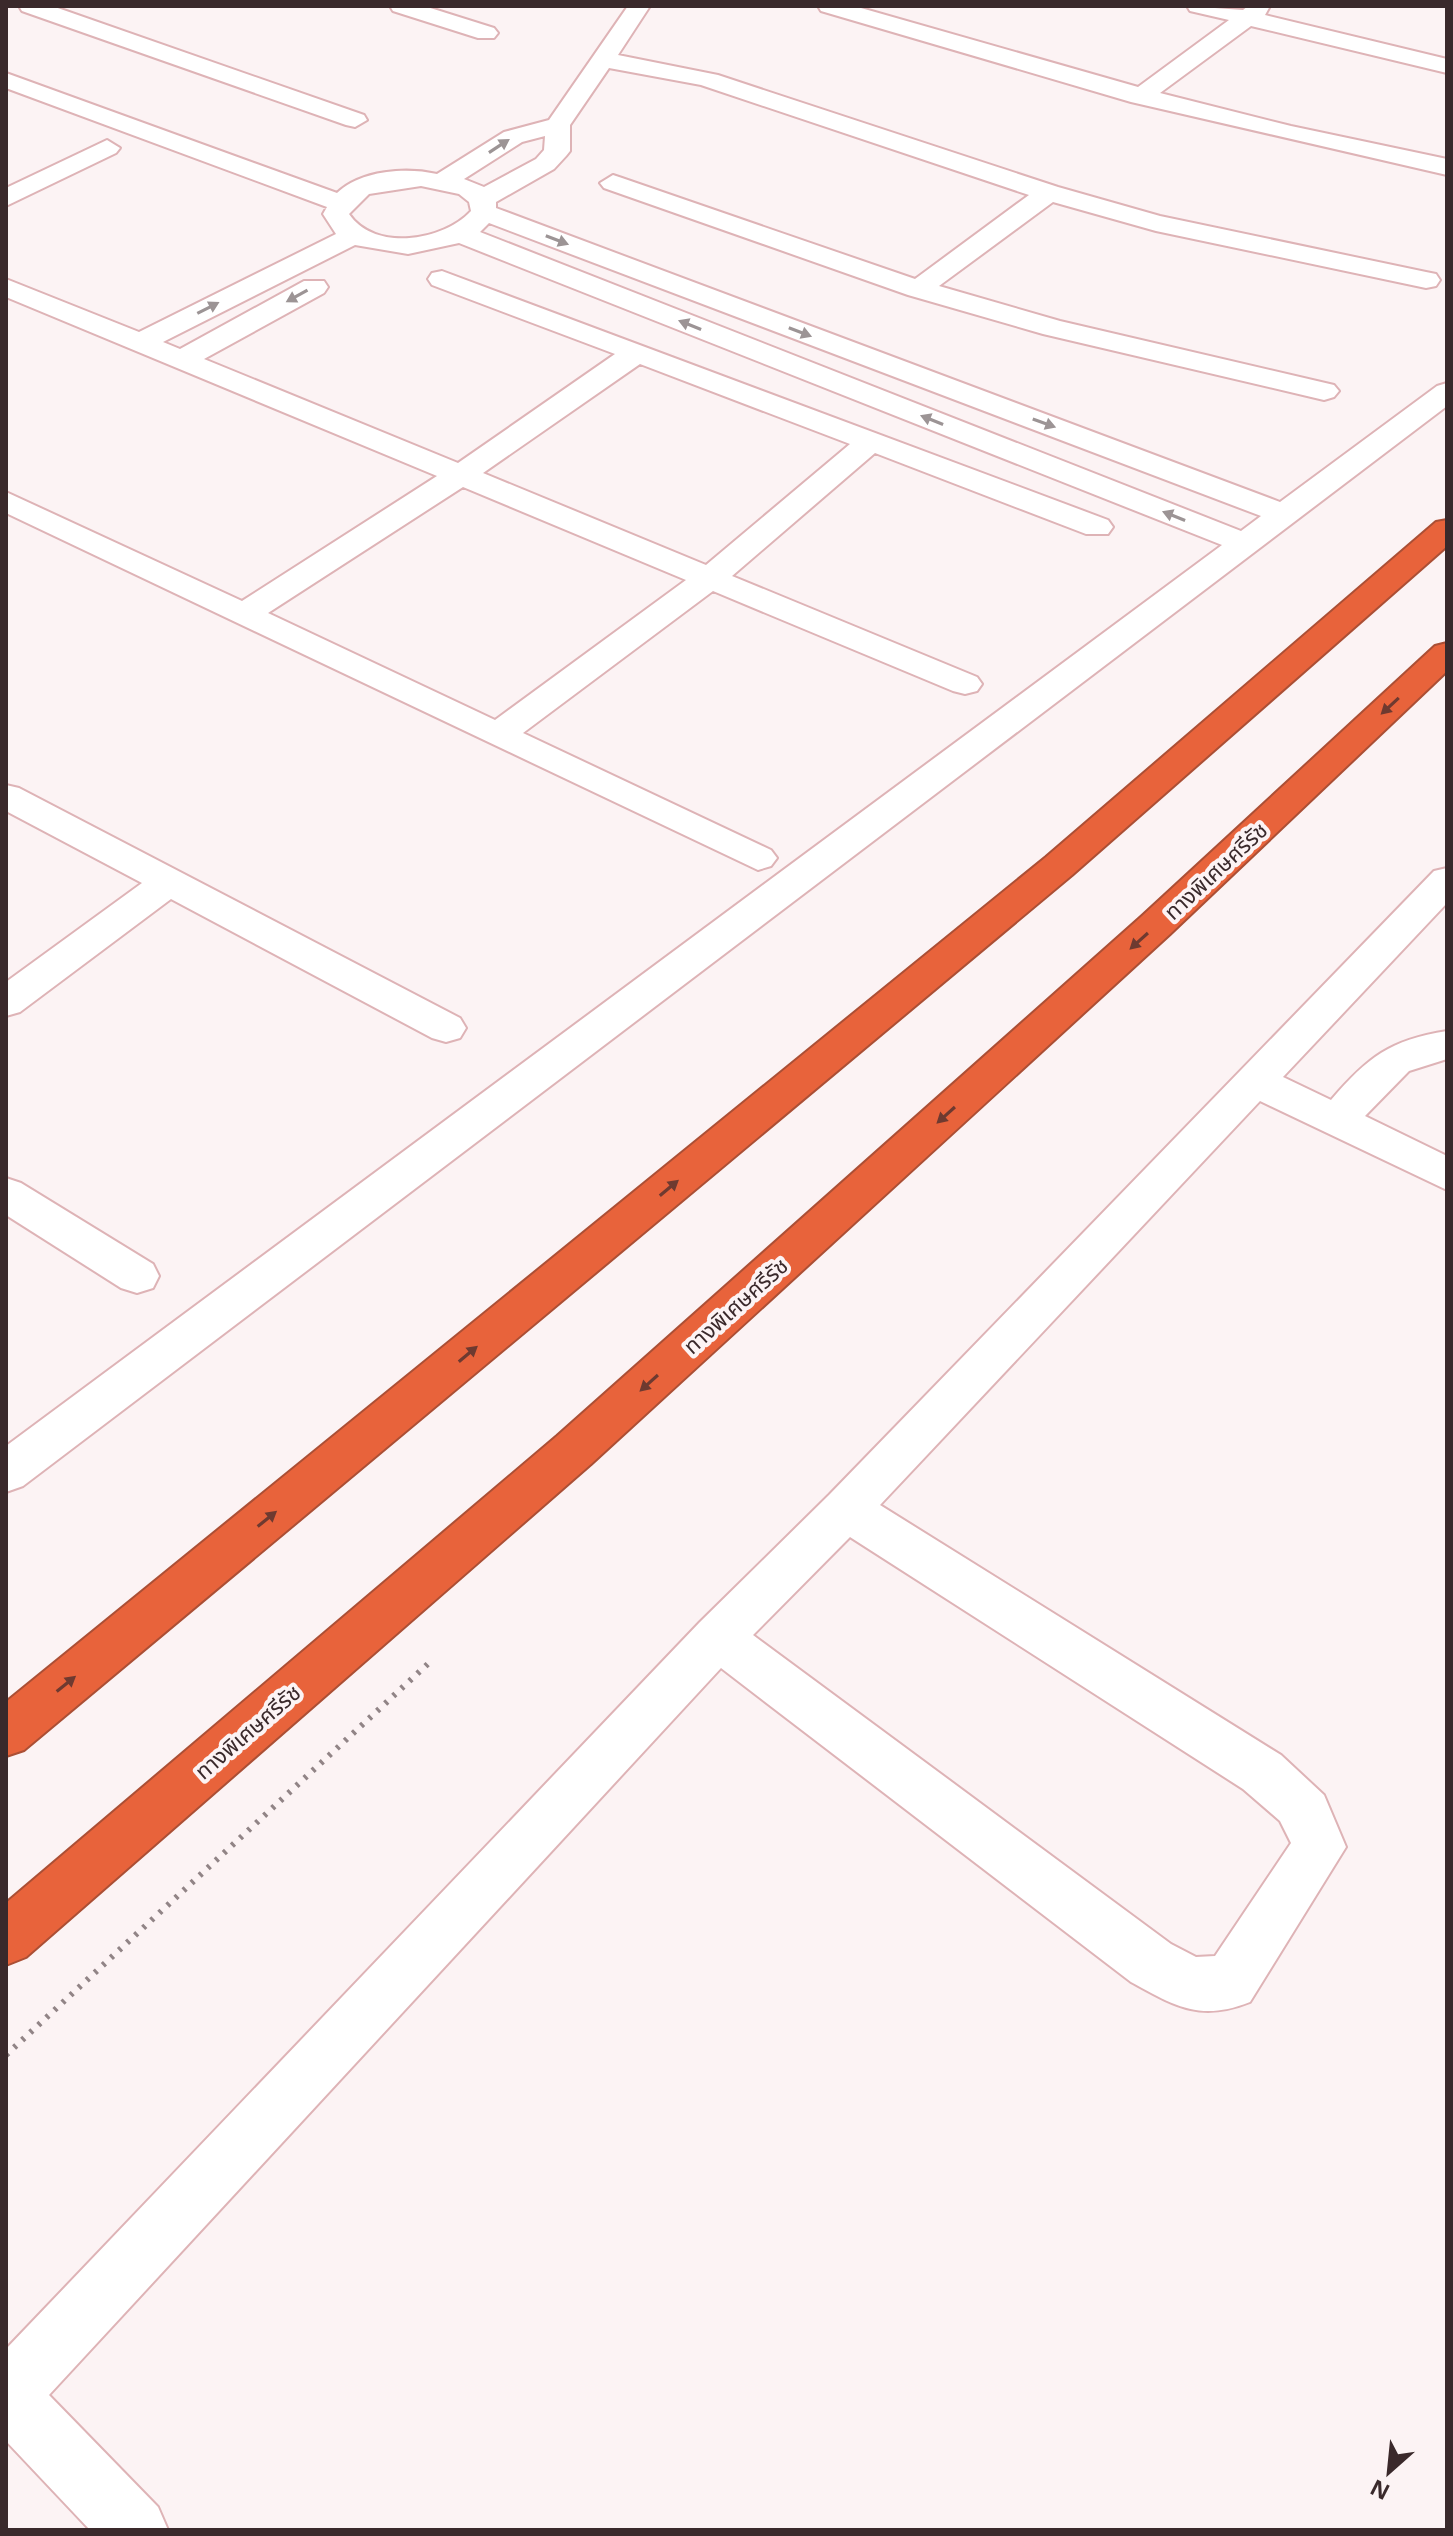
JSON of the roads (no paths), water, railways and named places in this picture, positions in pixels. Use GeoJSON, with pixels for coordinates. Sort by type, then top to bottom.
{"type":"FeatureCollection","features":[{"type":"Feature","properties":{"kind":"highway"},"geometry":{"type":"LineString","coordinates":[[6,1733],[1047,876],[1447,529]]}},
{"type":"Feature","properties":{"kind":"highway","name":"ทางพิเศษศรีรัช"},"geometry":{"type":"LineString","coordinates":[[6,1938],[574,1450],[1156,925],[1447,653]]}},
{"type":"Feature","properties":{"kind":"street"},"geometry":{"type":"LineString","coordinates":[[30,6],[355,120]]}},
{"type":"Feature","properties":{"kind":"street"},"geometry":{"type":"LineString","coordinates":[[401,6],[486,33]]}},
{"type":"Feature","properties":{"kind":"street"},"geometry":{"type":"LineString","coordinates":[[639,6],[558,125],[557,151],[545,164],[483,206],[477,224],[461,234],[428,243],[390,245],[353,236],[340,226],[336,214],[340,203],[372,184],[396,179],[445,180],[468,188],[483,206],[1287,515]]}},
{"type":"Feature","properties":{"kind":"street"},"geometry":{"type":"LineString","coordinates":[[829,6],[1140,97],[1297,136],[1447,167]]}},
{"type":"Feature","properties":{"kind":"street"},"geometry":{"type":"LineString","coordinates":[[1198,6],[1254,13],[1447,66]]}},
{"type":"Feature","properties":{"kind":"street"},"geometry":{"type":"LineString","coordinates":[[1140,97],[1254,13]]}},
{"type":"Feature","properties":{"kind":"street"},"geometry":{"type":"LineString","coordinates":[[604,60],[656,67],[709,80],[1049,193],[1156,223],[1426,280]]}},
{"type":"Feature","properties":{"kind":"street"},"geometry":{"type":"LineString","coordinates":[[6,80],[340,203]]}},
{"type":"Feature","properties":{"kind":"street"},"geometry":{"type":"LineString","coordinates":[[445,180],[513,137],[558,125]]}},
{"type":"Feature","properties":{"kind":"street"},"geometry":{"type":"LineString","coordinates":[[78,137],[134,158]]}},
{"type":"Feature","properties":{"kind":"street"},"geometry":{"type":"LineString","coordinates":[[6,198],[107,148]]}},
{"type":"Feature","properties":{"kind":"street"},"geometry":{"type":"LineString","coordinates":[[613,183],[918,289],[1068,332],[1324,391]]}},
{"type":"Feature","properties":{"kind":"street"},"geometry":{"type":"LineString","coordinates":[[918,289],[1049,193]]}},
{"type":"Feature","properties":{"kind":"street"},"geometry":{"type":"LineString","coordinates":[[461,234],[1247,544]]}},
{"type":"Feature","properties":{"kind":"street"},"geometry":{"type":"LineString","coordinates":[[138,343],[353,236]]}},
{"type":"Feature","properties":{"kind":"street"},"geometry":{"type":"LineString","coordinates":[[180,360],[390,245]]}},
{"type":"Feature","properties":{"kind":"street"},"geometry":{"type":"LineString","coordinates":[[442,279],[1097,527]]}},
{"type":"Feature","properties":{"kind":"street"},"geometry":{"type":"LineString","coordinates":[[6,287],[965,684]]}},
{"type":"Feature","properties":{"kind":"street"},"geometry":{"type":"LineString","coordinates":[[244,614],[459,476],[636,353]]}},
{"type":"Feature","properties":{"kind":"street"},"geometry":{"type":"LineString","coordinates":[[6,1472],[1287,515],[1447,392]]}},
{"type":"Feature","properties":{"kind":"street"},"geometry":{"type":"LineString","coordinates":[[497,735],[709,579],[871,441]]}},
{"type":"Feature","properties":{"kind":"street"},"geometry":{"type":"LineString","coordinates":[[6,501],[758,858]]}},
{"type":"Feature","properties":{"kind":"street"},"geometry":{"type":"LineString","coordinates":[[6,796],[446,1028]]}},
{"type":"Feature","properties":{"kind":"street"},"geometry":{"type":"LineString","coordinates":[[135,2530],[6,2395],[718,1637],[846,1509],[1447,880]]}},
{"type":"Feature","properties":{"kind":"street"},"geometry":{"type":"LineString","coordinates":[[6,1002],[169,882]]}},
{"type":"Feature","properties":{"kind":"street"},"geometry":{"type":"LineString","coordinates":[[1337,1121],[1386,1065],[1415,1048],[1447,1045]]}},
{"type":"Feature","properties":{"kind":"street"},"geometry":{"type":"LineString","coordinates":[[1253,1080],[1447,1174]]}},
{"type":"Feature","properties":{"kind":"street"},"geometry":{"type":"LineString","coordinates":[[6,1194],[137,1276]]}},
{"type":"Feature","properties":{"kind":"street"},"geometry":{"type":"LineString","coordinates":[[718,1637],[1151,1963],[1191,1985],[1230,1983],[1319,1847],[1316,1826],[1298,1800],[1262,1772],[846,1509]]}}]}
